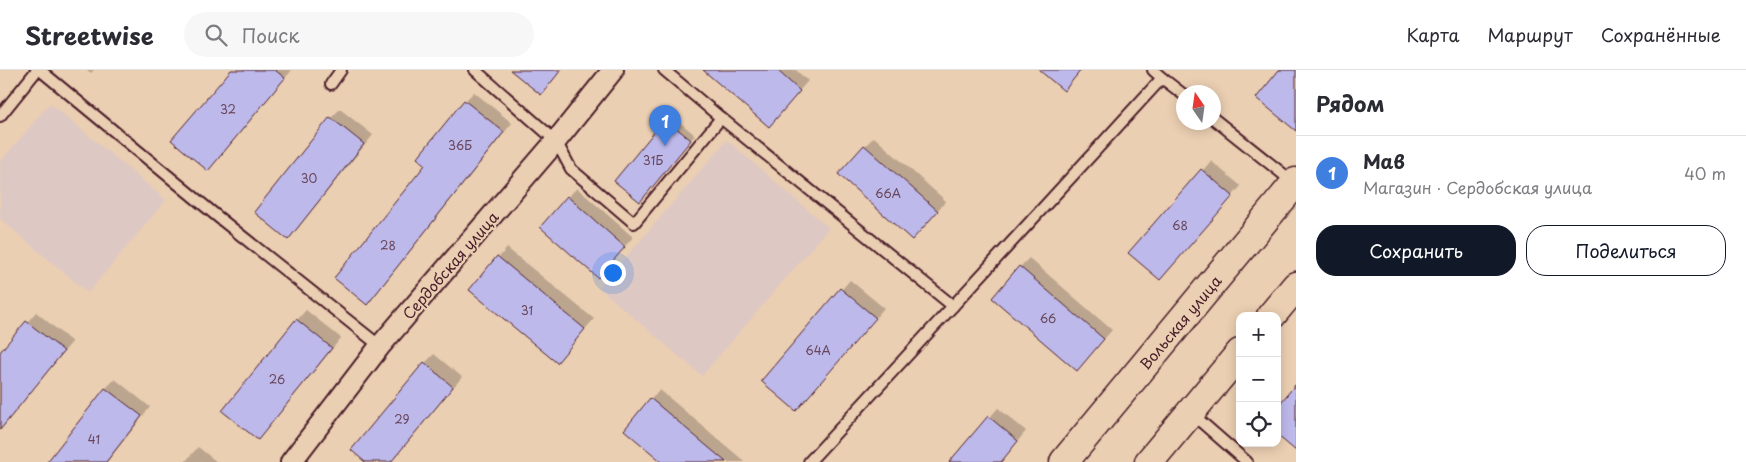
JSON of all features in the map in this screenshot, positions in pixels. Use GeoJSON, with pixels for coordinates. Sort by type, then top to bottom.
{"type":"FeatureCollection","features":[{"type":"Feature","properties":{"kind":"main road","name":"Вольская улица"},"geometry":{"type":"LineString","coordinates":[[1064,462],[1295,183]]}},
{"type":"Feature","properties":{"kind":"main road"},"geometry":{"type":"LineString","coordinates":[[1274,312],[1296,286]]}},
{"type":"Feature","properties":{"kind":"main road"},"geometry":{"type":"LineString","coordinates":[[1149,462],[1237,357]]}},
{"type":"Feature","properties":{"kind":"street","name":"Сердобская улица"},"geometry":{"type":"LineString","coordinates":[[291,462],[380,346],[556,141],[613,70]]}},
{"type":"Feature","properties":{"kind":"lane"},"geometry":{"type":"LineString","coordinates":[[0,116],[38,70],[380,346]]}},
{"type":"Feature","properties":{"kind":"lane"},"geometry":{"type":"LineString","coordinates":[[331,84],[341,70]]}},
{"type":"Feature","properties":{"kind":"lane"},"geometry":{"type":"LineString","coordinates":[[475,70],[556,141],[571,169],[634,223],[721,118]]}},
{"type":"Feature","properties":{"kind":"lane"},"geometry":{"type":"LineString","coordinates":[[664,70],[953,306]]}},
{"type":"Feature","properties":{"kind":"lane"},"geometry":{"type":"LineString","coordinates":[[1153,70],[1176,89]]}},
{"type":"Feature","properties":{"kind":"lane"},"geometry":{"type":"LineString","coordinates":[[809,462],[1162,78]]}},
{"type":"Feature","properties":{"kind":"lane"},"geometry":{"type":"LineString","coordinates":[[1221,125],[1295,183]]}},
{"type":"Feature","properties":{"kind":"lane"},"geometry":{"type":"LineString","coordinates":[[1190,413],[1247,462]]}},
{"type":"Feature","properties":{"kind":"shaded area"},"geometry":{"type":"Polygon","coordinates":[[[50,103],[166,200],[88,293],[0,219],[0,162],[50,103]]]}},
{"type":"Feature","properties":{"kind":"shaded area"},"geometry":{"type":"Polygon","coordinates":[[[727,140],[829,228],[702,376],[599,288],[727,140]]]}},
{"type":"Feature","properties":{"kind":"building"},"geometry":{"type":"Polygon","coordinates":[[[231,70],[275,70],[285,78],[208,171],[171,140],[231,70]]]}},
{"type":"Feature","properties":{"kind":"building"},"geometry":{"type":"Polygon","coordinates":[[[510,70],[561,70],[541,95],[510,70]]]}},
{"type":"Feature","properties":{"kind":"building"},"geometry":{"type":"Polygon","coordinates":[[[703,70],[777,70],[800,91],[769,127],[703,70]]]}},
{"type":"Feature","properties":{"kind":"building"},"geometry":{"type":"Polygon","coordinates":[[[1039,70],[1081,70],[1064,91],[1039,70]]]}},
{"type":"Feature","properties":{"kind":"building"},"geometry":{"type":"Polygon","coordinates":[[[1279,70],[1296,70],[1296,131],[1256,98],[1279,70]]]}},
{"type":"Feature","properties":{"kind":"building"},"geometry":{"type":"Polygon","coordinates":[[[464,100],[504,132],[367,305],[334,278],[425,165],[417,158],[464,100]]]}},
{"type":"Feature","properties":{"kind":"building"},"geometry":{"type":"Polygon","coordinates":[[[330,117],[364,144],[288,240],[254,212],[330,117]]]}},
{"type":"Feature","properties":{"kind":"building"},"geometry":{"type":"Polygon","coordinates":[[[665,119],[691,140],[640,202],[614,181],[665,119]]]}},
{"type":"Feature","properties":{"kind":"building"},"geometry":{"type":"Polygon","coordinates":[[[864,145],[938,211],[912,240],[838,174],[864,145]]]}},
{"type":"Feature","properties":{"kind":"building"},"geometry":{"type":"Polygon","coordinates":[[[1201,169],[1233,196],[1160,280],[1128,253],[1201,169]]]}},
{"type":"Feature","properties":{"kind":"building"},"geometry":{"type":"Polygon","coordinates":[[[567,196],[625,247],[598,278],[540,227],[567,196]]]}},
{"type":"Feature","properties":{"kind":"building"},"geometry":{"type":"Polygon","coordinates":[[[497,256],[585,329],[557,363],[469,290],[497,256]]]}},
{"type":"Feature","properties":{"kind":"building"},"geometry":{"type":"Polygon","coordinates":[[[1019,266],[1104,339],[1077,371],[992,298],[1019,266]]]}},
{"type":"Feature","properties":{"kind":"building"},"geometry":{"type":"Polygon","coordinates":[[[840,288],[876,318],[796,411],[761,381],[840,288]]]}},
{"type":"Feature","properties":{"kind":"building"},"geometry":{"type":"Polygon","coordinates":[[[296,319],[332,348],[258,440],[222,411],[296,319]]]}},
{"type":"Feature","properties":{"kind":"building"},"geometry":{"type":"Polygon","coordinates":[[[26,321],[64,351],[0,430],[0,352],[26,321]]]}},
{"type":"Feature","properties":{"kind":"building"},"geometry":{"type":"Polygon","coordinates":[[[424,362],[453,387],[391,462],[365,462],[351,450],[424,362]]]}},
{"type":"Feature","properties":{"kind":"building"},"geometry":{"type":"Polygon","coordinates":[[[1296,384],[1296,451],[1281,438],[1281,402],[1296,384]]]}},
{"type":"Feature","properties":{"kind":"building"},"geometry":{"type":"Polygon","coordinates":[[[105,388],[142,416],[106,462],[47,462],[105,388]]]}},
{"type":"Feature","properties":{"kind":"building"},"geometry":{"type":"Polygon","coordinates":[[[650,398],[726,462],[662,462],[624,430],[650,398]]]}},
{"type":"Feature","properties":{"kind":"building"},"geometry":{"type":"Polygon","coordinates":[[[988,416],[1018,441],[1001,462],[949,462],[988,416]]]}},
{"type":"Feature","properties":{"kind":"place","name":"Мав"},"geometry":{"type":"Point","coordinates":[665,146]}}]}
